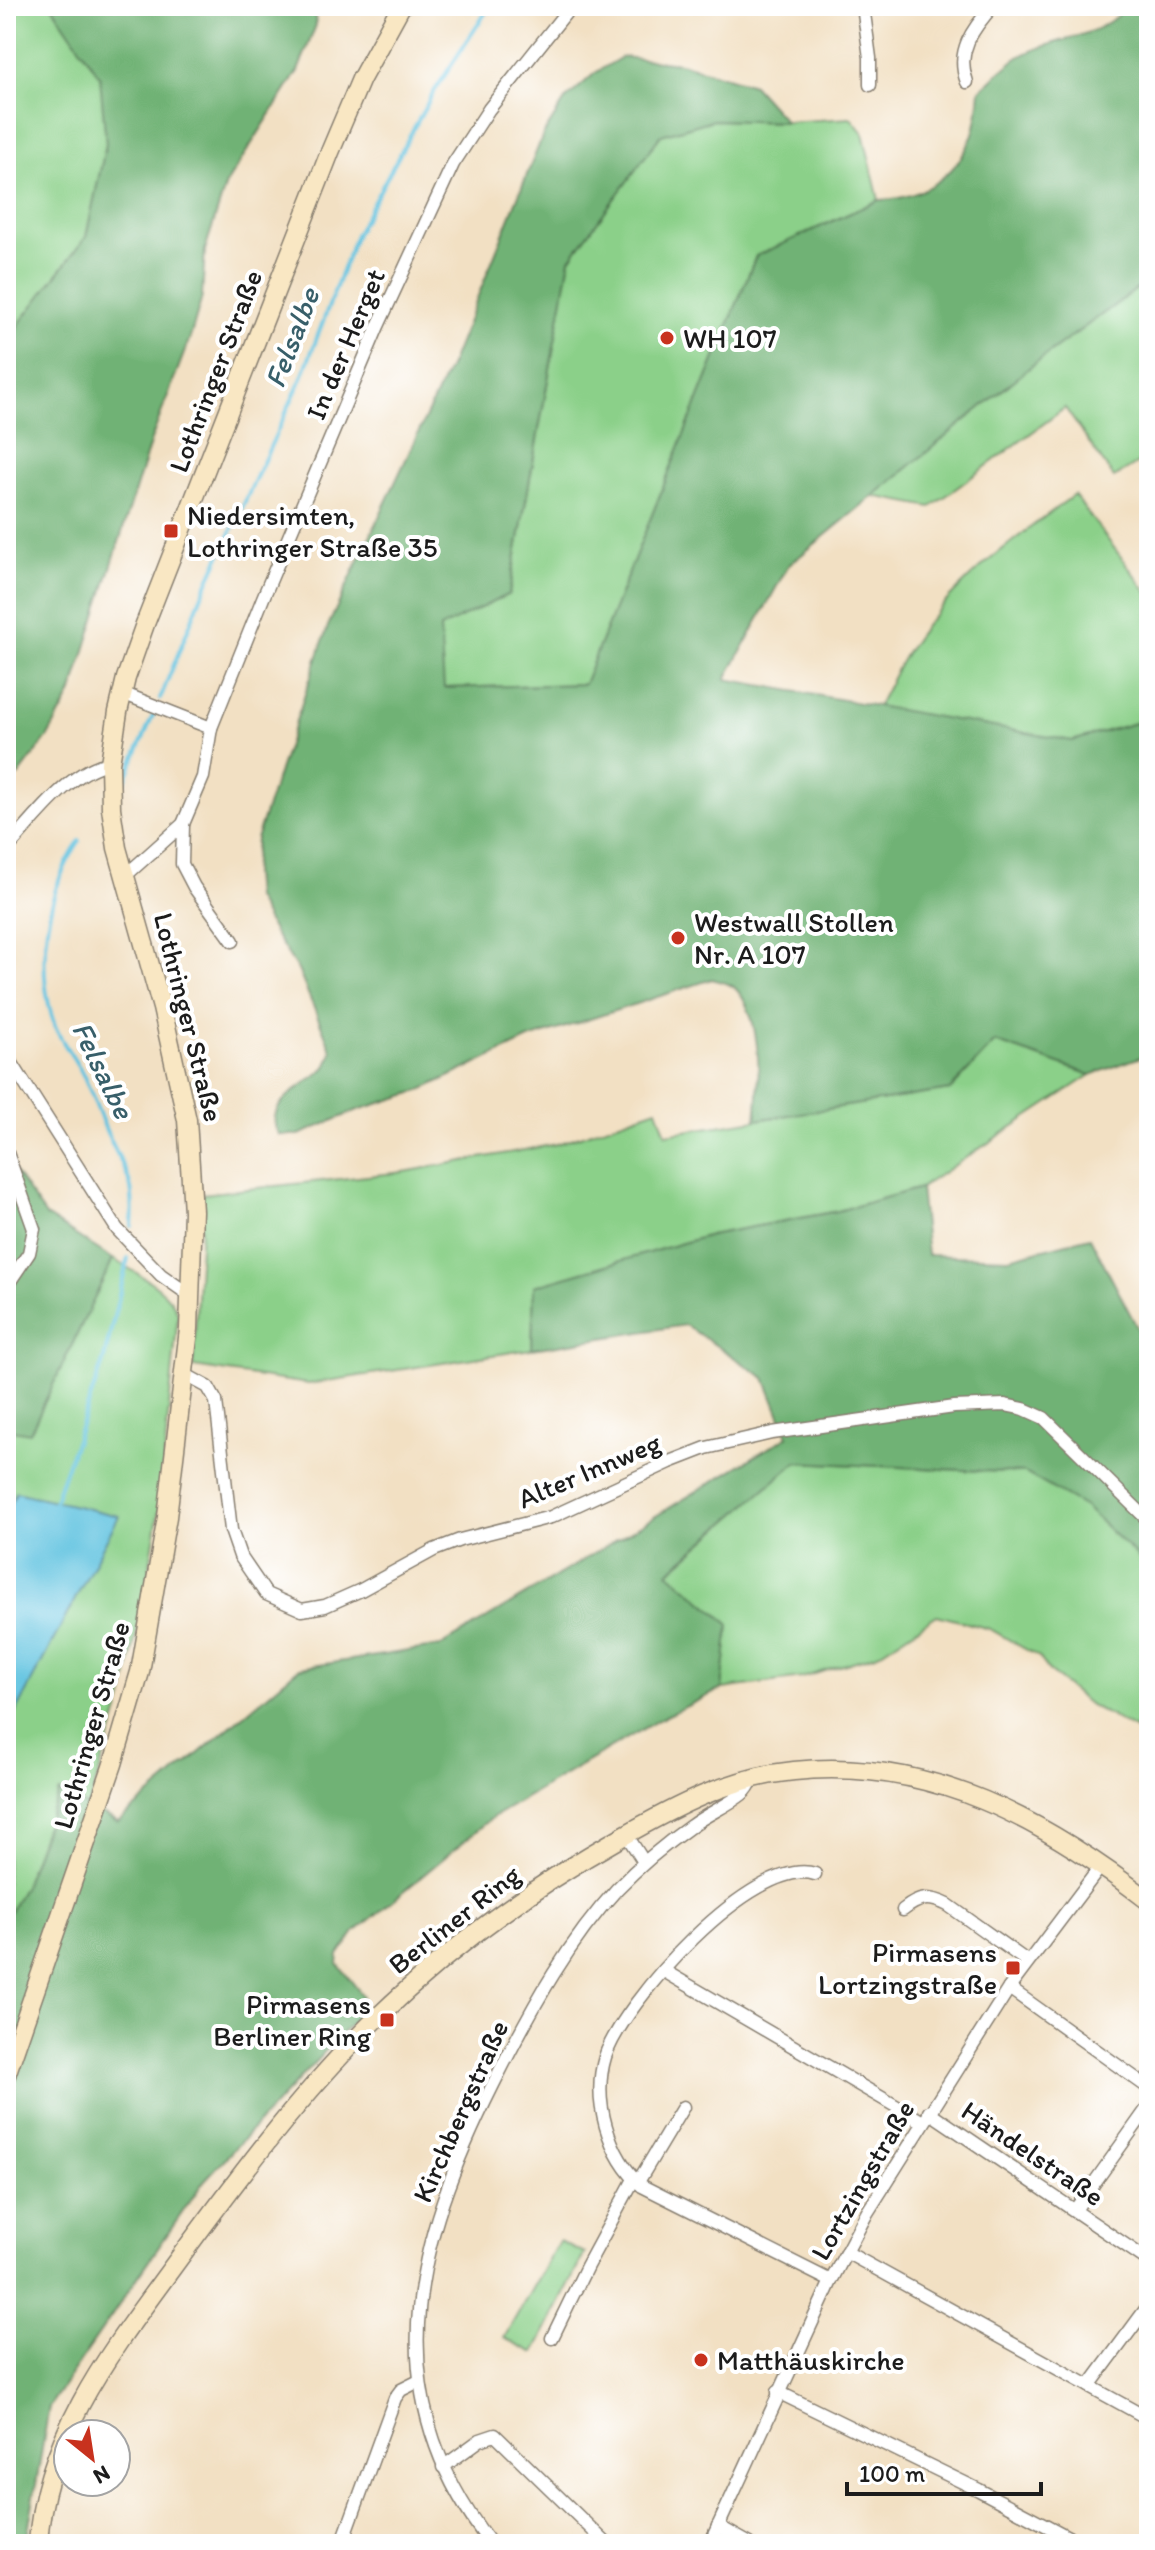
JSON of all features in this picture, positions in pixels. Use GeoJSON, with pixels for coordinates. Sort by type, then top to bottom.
{"type":"FeatureCollection","features":[{"type":"Feature","properties":{"kind":"main road","name":"Lothringer Straße"},"geometry":{"type":"LineString","coordinates":[[6,2075],[135,1693],[160,1564],[191,1296],[193,1195],[187,1120],[162,1008],[113,830],[110,763],[122,693],[145,624],[330,152],[361,79],[401,6]]}},
{"type":"Feature","properties":{"kind":"main road","name":"Berliner Ring"},"geometry":{"type":"LineString","coordinates":[[38,2544],[44,2499],[55,2463],[88,2389],[110,2353],[223,2198],[302,2100],[374,2021],[451,1951],[572,1865],[698,1796],[752,1779],[792,1771],[863,1769],[918,1777],[989,1802],[1039,1827],[1149,1901]]}},
{"type":"Feature","properties":{"kind":"street","name":"In der Herget"},"geometry":{"type":"LineString","coordinates":[[233,941],[200,896],[182,864],[183,824],[203,777],[211,728],[372,341],[453,164],[489,109],[571,6]]}},
{"type":"Feature","properties":{"kind":"street"},"geometry":{"type":"LineString","coordinates":[[863,6],[870,85]]}},
{"type":"Feature","properties":{"kind":"street"},"geometry":{"type":"LineString","coordinates":[[967,82],[962,57],[973,32],[993,6]]}},
{"type":"Feature","properties":{"kind":"street"},"geometry":{"type":"LineString","coordinates":[[122,693],[211,728]]}},
{"type":"Feature","properties":{"kind":"street"},"geometry":{"type":"LineString","coordinates":[[6,850],[75,779],[95,765],[110,763]]}},
{"type":"Feature","properties":{"kind":"street","name":"In der Herget"},"geometry":{"type":"LineString","coordinates":[[125,876],[183,824]]}},
{"type":"Feature","properties":{"kind":"street"},"geometry":{"type":"LineString","coordinates":[[6,1054],[10,1070],[117,1229],[161,1275],[191,1296]]}},
{"type":"Feature","properties":{"kind":"street"},"geometry":{"type":"LineString","coordinates":[[6,1150],[34,1229],[29,1253],[6,1287]]}},
{"type":"Feature","properties":{"kind":"street","name":"Alter Innweg"},"geometry":{"type":"LineString","coordinates":[[184,1374],[208,1387],[216,1401],[231,1530],[240,1556],[266,1594],[302,1610],[325,1606],[361,1590],[434,1550],[460,1540],[551,1517],[706,1448],[772,1433],[954,1407],[1005,1405],[1044,1418],[1149,1521]]}},
{"type":"Feature","properties":{"kind":"street","name":"Kirchbergstraße"},"geometry":{"type":"LineString","coordinates":[[491,2544],[443,2467],[428,2423],[419,2381],[417,2336],[421,2286],[439,2215],[464,2147],[491,2089],[545,1989],[591,1920],[644,1862],[691,1826],[741,1795],[752,1779]]}},
{"type":"Feature","properties":{"kind":"street"},"geometry":{"type":"LineString","coordinates":[[626,1834],[644,1862]]}},
{"type":"Feature","properties":{"kind":"street","name":"Lortzingstraße"},"geometry":{"type":"LineString","coordinates":[[710,2544],[778,2392],[846,2252],[926,2117],[1009,1988],[1101,1866]]}},
{"type":"Feature","properties":{"kind":"street"},"geometry":{"type":"LineString","coordinates":[[815,1874],[796,1871],[783,1874],[754,1890],[700,1932],[624,2020],[601,2073],[601,2105],[620,2160],[636,2181],[655,2194],[831,2281]]}},
{"type":"Feature","properties":{"kind":"street"},"geometry":{"type":"LineString","coordinates":[[903,1910],[925,1897],[934,1898],[1028,1962]]}},
{"type":"Feature","properties":{"kind":"street","name":"Händelstraße"},"geometry":{"type":"LineString","coordinates":[[664,1971],[926,2117],[1075,2210],[1149,2261]]}},
{"type":"Feature","properties":{"kind":"street"},"geometry":{"type":"LineString","coordinates":[[1009,1988],[1149,2088]]}},
{"type":"Feature","properties":{"kind":"street"},"geometry":{"type":"LineString","coordinates":[[1075,2210],[1149,2106]]}},
{"type":"Feature","properties":{"kind":"street"},"geometry":{"type":"LineString","coordinates":[[552,2338],[587,2266],[683,2107]]}},
{"type":"Feature","properties":{"kind":"street"},"geometry":{"type":"LineString","coordinates":[[846,2252],[1149,2419]]}},
{"type":"Feature","properties":{"kind":"street"},"geometry":{"type":"LineString","coordinates":[[1089,2386],[1149,2305]]}},
{"type":"Feature","properties":{"kind":"street"},"geometry":{"type":"LineString","coordinates":[[342,2544],[395,2398],[401,2390],[419,2381]]}},
{"type":"Feature","properties":{"kind":"street"},"geometry":{"type":"LineString","coordinates":[[778,2392],[979,2490],[1081,2544]]}},
{"type":"Feature","properties":{"kind":"street"},"geometry":{"type":"LineString","coordinates":[[443,2467],[480,2440],[495,2435],[607,2544]]}},
{"type":"Feature","properties":{"kind":"street"},"geometry":{"type":"LineString","coordinates":[[718,2526],[750,2544]]}},
{"type":"Feature","properties":{"kind":"green space"},"geometry":{"type":"Polygon","coordinates":[[[6,6],[52,6],[101,77],[106,144],[86,237],[6,341],[6,6]]]}},
{"type":"Feature","properties":{"kind":"green space"},"geometry":{"type":"Polygon","coordinates":[[[52,6],[314,6],[316,25],[298,71],[226,184],[205,250],[202,297],[191,335],[151,440],[71,695],[47,738],[19,775],[6,782],[6,341],[86,237],[106,144],[100,77],[52,6]]]}},
{"type":"Feature","properties":{"kind":"green space"},"geometry":{"type":"Polygon","coordinates":[[[1126,6],[1149,6],[1149,280],[1034,364],[788,566],[726,679],[1072,741],[1149,719],[1149,1054],[1091,1075],[995,1042],[950,1090],[756,1120],[758,1051],[751,1016],[735,988],[712,979],[529,1039],[419,1091],[358,1110],[299,1135],[279,1135],[275,1124],[280,1105],[325,1068],[332,1051],[298,970],[255,898],[253,873],[256,839],[328,626],[451,363],[543,135],[566,99],[595,73],[622,57],[680,63],[753,85],[786,122],[713,120],[661,135],[570,259],[509,594],[440,628],[444,688],[584,684],[756,256],[879,200],[911,194],[939,180],[951,170],[969,143],[976,122],[980,90],[1019,57],[1103,26],[1126,6]]]}},
{"type":"Feature","properties":{"kind":"green space"},"geometry":{"type":"Polygon","coordinates":[[[851,118],[863,133],[879,200],[756,256],[584,684],[443,688],[439,628],[509,594],[570,259],[661,135],[713,120],[786,122],[851,118]]]}},
{"type":"Feature","properties":{"kind":"green space"},"geometry":{"type":"Polygon","coordinates":[[[1149,280],[1149,456],[1114,478],[1065,408],[931,507],[873,496],[1034,364],[1149,280]]]}},
{"type":"Feature","properties":{"kind":"green space"},"geometry":{"type":"Polygon","coordinates":[[[1074,495],[1149,594],[1149,719],[1072,741],[877,707],[905,654],[944,603],[985,564],[1074,495]]]}},
{"type":"Feature","properties":{"kind":"green space"},"geometry":{"type":"Polygon","coordinates":[[[995,1042],[1091,1075],[920,1188],[838,1211],[710,1235],[534,1286],[532,1349],[308,1384],[193,1367],[203,1194],[404,1172],[557,1144],[657,1109],[666,1134],[950,1090],[995,1042]]]}},
{"type":"Feature","properties":{"kind":"green space"},"geometry":{"type":"Polygon","coordinates":[[[6,1160],[46,1216],[113,1259],[30,1433],[6,1429],[6,1160]]]}},
{"type":"Feature","properties":{"kind":"green space"},"geometry":{"type":"Polygon","coordinates":[[[920,1188],[927,1255],[1009,1258],[1090,1237],[1149,1350],[1149,1549],[1141,1560],[1085,1507],[1025,1473],[796,1462],[668,1572],[729,1624],[722,1689],[660,1719],[493,1817],[355,1932],[339,1955],[338,1964],[363,1996],[359,2015],[204,2181],[49,2407],[26,2544],[6,2544],[6,1919],[24,1886],[59,1792],[118,1822],[299,1668],[441,1646],[788,1436],[765,1378],[685,1325],[532,1349],[534,1286],[710,1235],[838,1211],[920,1188]]]}},
{"type":"Feature","properties":{"kind":"green space"},"geometry":{"type":"Polygon","coordinates":[[[113,1259],[160,1289],[168,1296],[178,1314],[159,1510],[123,1699],[88,1807],[58,1793],[24,1886],[6,1919],[6,1429],[30,1432],[113,1259]]]}},
{"type":"Feature","properties":{"kind":"green space"},"geometry":{"type":"Polygon","coordinates":[[[795,1462],[1025,1473],[1085,1507],[1141,1560],[1149,1549],[1149,1737],[1088,1704],[1050,1672],[1039,1657],[990,1629],[937,1615],[878,1654],[802,1678],[722,1689],[729,1624],[668,1573],[795,1462]]]}},
{"type":"Feature","properties":{"kind":"green space"},"geometry":{"type":"Polygon","coordinates":[[[559,2241],[585,2253],[534,2353],[504,2338],[559,2241]]]}},
{"type":"Feature","properties":{"kind":"water"},"geometry":{"type":"Polygon","coordinates":[[[16,1492],[119,1516],[6,1730],[6,1515],[16,1492]]]}},
{"type":"Feature","properties":{"kind":"waterway","name":"Felsalbe"},"geometry":{"type":"LineString","coordinates":[[160,699],[201,597],[301,380],[356,234],[432,95],[490,6]]}},
{"type":"Feature","properties":{"kind":"waterway","name":"Felsalbe"},"geometry":{"type":"LineString","coordinates":[[123,785],[155,711]]}},
{"type":"Feature","properties":{"kind":"waterway","name":"Felsalbe"},"geometry":{"type":"LineString","coordinates":[[80,841],[59,881],[47,926],[47,995],[58,1032],[85,1079],[126,1171],[132,1199],[132,1226]]}},
{"type":"Feature","properties":{"kind":"waterway","name":"Felsalbe"},"geometry":{"type":"LineString","coordinates":[[53,1506],[104,1359],[128,1258]]}},
{"type":"Feature","properties":{"kind":"place","name":"WH 107"},"geometry":{"type":"Point","coordinates":[667,338]}},
{"type":"Feature","properties":{"kind":"place","name":"Niedersimten, Lothringer Straße 35"},"geometry":{"type":"Point","coordinates":[171,531]}},
{"type":"Feature","properties":{"kind":"place","name":"Westwall Stollen Nr. A 107"},"geometry":{"type":"Point","coordinates":[678,938]}},
{"type":"Feature","properties":{"kind":"place","name":"Pirmasens Lortzingstraße"},"geometry":{"type":"Point","coordinates":[1013,1968]}},
{"type":"Feature","properties":{"kind":"place","name":"Pirmasens Berliner Ring"},"geometry":{"type":"Point","coordinates":[387,2020]}},
{"type":"Feature","properties":{"kind":"place","name":"Matthäuskirche"},"geometry":{"type":"Point","coordinates":[701,2360]}}]}
